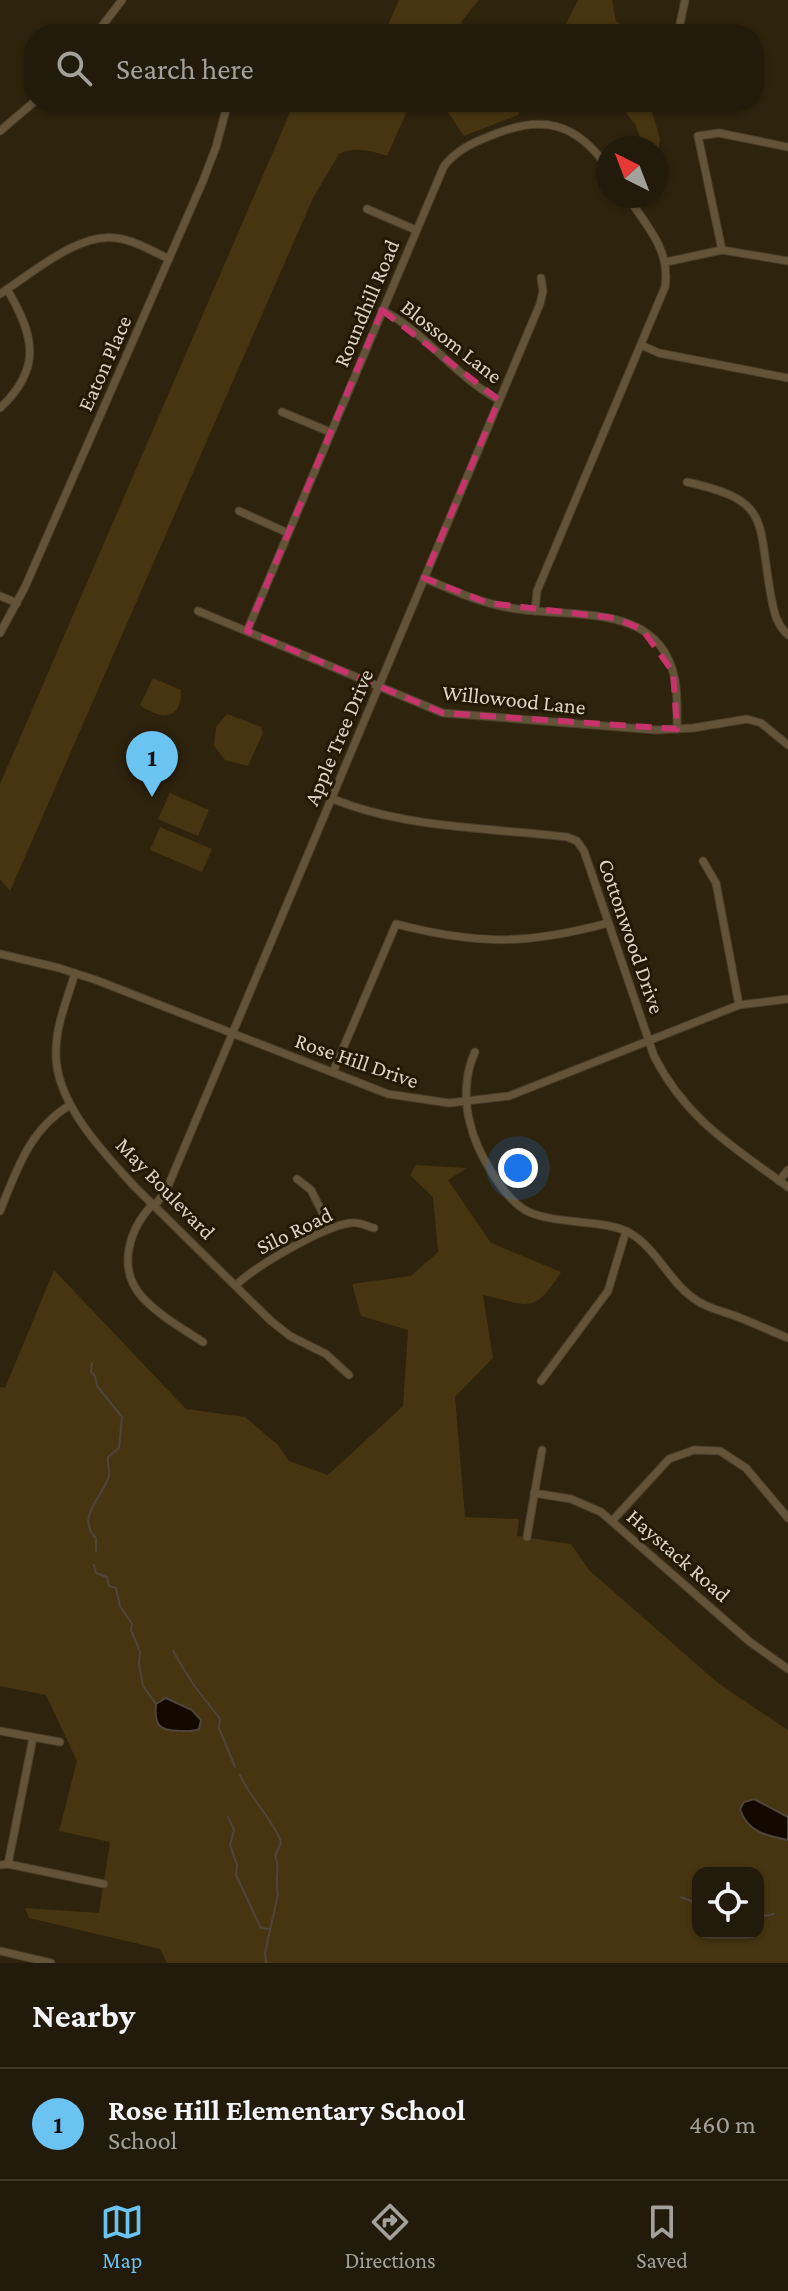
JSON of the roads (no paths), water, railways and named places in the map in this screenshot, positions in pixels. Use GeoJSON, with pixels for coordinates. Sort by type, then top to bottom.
{"type":"FeatureCollection","features":[{"type":"Feature","properties":{"kind":"street"},"geometry":{"type":"LineString","coordinates":[[104,24],[122,0]]}},
{"type":"Feature","properties":{"kind":"street"},"geometry":{"type":"LineString","coordinates":[[680,24],[685,0]]}},
{"type":"Feature","properties":{"kind":"street"},"geometry":{"type":"LineString","coordinates":[[0,131],[24,111]]}},
{"type":"Feature","properties":{"kind":"street","name":"Eaton Place"},"geometry":{"type":"LineString","coordinates":[[0,633],[17,603],[169,259],[216,147],[225,112]]}},
{"type":"Feature","properties":{"kind":"street","name":"Roundhill Road"},"geometry":{"type":"LineString","coordinates":[[247,631],[416,230],[441,172],[451,157],[467,145],[505,130],[536,123],[566,129],[589,144],[596,153]]}},
{"type":"Feature","properties":{"kind":"street"},"geometry":{"type":"LineString","coordinates":[[722,250],[698,136],[719,133],[788,147]]}},
{"type":"Feature","properties":{"kind":"street"},"geometry":{"type":"LineString","coordinates":[[535,611],[537,591],[665,287],[666,262],[657,241],[635,208]]}},
{"type":"Feature","properties":{"kind":"street"},"geometry":{"type":"LineString","coordinates":[[367,209],[416,230]]}},
{"type":"Feature","properties":{"kind":"street"},"geometry":{"type":"LineString","coordinates":[[0,408],[23,380],[30,353],[26,324],[3,291],[78,244],[94,238],[121,238],[169,259]]}},
{"type":"Feature","properties":{"kind":"street"},"geometry":{"type":"LineString","coordinates":[[666,262],[722,250],[788,261]]}},
{"type":"Feature","properties":{"kind":"street","name":"Apple Tree Drive"},"geometry":{"type":"LineString","coordinates":[[203,1342],[155,1310],[140,1295],[128,1263],[129,1244],[136,1223],[166,1191],[540,304],[543,291],[541,278]]}},
{"type":"Feature","properties":{"kind":"street","name":"Blossom Lane"},"geometry":{"type":"LineString","coordinates":[[382,310],[401,321],[482,391],[499,400]]}},
{"type":"Feature","properties":{"kind":"street"},"geometry":{"type":"LineString","coordinates":[[641,345],[659,353],[788,378]]}},
{"type":"Feature","properties":{"kind":"street"},"geometry":{"type":"LineString","coordinates":[[282,412],[330,432]]}},
{"type":"Feature","properties":{"kind":"street"},"geometry":{"type":"LineString","coordinates":[[687,482],[727,492],[748,506],[754,514],[761,531],[775,616],[788,635]]}},
{"type":"Feature","properties":{"kind":"street"},"geometry":{"type":"LineString","coordinates":[[239,511],[288,533]]}},
{"type":"Feature","properties":{"kind":"street"},"geometry":{"type":"LineString","coordinates":[[424,578],[488,603],[614,618],[633,625],[649,635],[664,652],[673,672],[677,729]]}},
{"type":"Feature","properties":{"kind":"street"},"geometry":{"type":"LineString","coordinates":[[0,596],[17,603]]}},
{"type":"Feature","properties":{"kind":"street","name":"Willowood Lane"},"geometry":{"type":"LineString","coordinates":[[198,611],[427,708],[459,715],[656,730],[754,720],[788,745]]}},
{"type":"Feature","properties":{"kind":"street","name":"Cottonwood Drive"},"geometry":{"type":"LineString","coordinates":[[331,798],[392,818],[579,838],[649,1041],[665,1077],[690,1111],[788,1187]]}},
{"type":"Feature","properties":{"kind":"street"},"geometry":{"type":"LineString","coordinates":[[703,861],[716,883],[739,1005]]}},
{"type":"Feature","properties":{"kind":"street"},"geometry":{"type":"LineString","coordinates":[[333,1072],[396,924],[440,935],[500,941],[550,937],[608,923]]}},
{"type":"Feature","properties":{"kind":"street","name":"Rose Hill Drive"},"geometry":{"type":"LineString","coordinates":[[3,957],[75,973],[402,1097],[439,1103],[495,1099],[523,1091],[739,1005],[788,999]]}},
{"type":"Feature","properties":{"kind":"street","name":"May Boulevard"},"geometry":{"type":"LineString","coordinates":[[75,973],[56,1050],[59,1081],[70,1105],[115,1165],[281,1329],[326,1354],[349,1375]]}},
{"type":"Feature","properties":{"kind":"street"},"geometry":{"type":"LineString","coordinates":[[475,1052],[468,1073],[467,1102],[471,1127],[501,1187],[515,1203],[543,1217],[626,1231],[642,1241],[678,1285],[695,1300],[788,1338]]}},
{"type":"Feature","properties":{"kind":"street"},"geometry":{"type":"LineString","coordinates":[[0,1211],[24,1154],[37,1133],[47,1121],[70,1105]]}},
{"type":"Feature","properties":{"kind":"street"},"geometry":{"type":"LineString","coordinates":[[779,1181],[788,1170]]}},
{"type":"Feature","properties":{"kind":"street"},"geometry":{"type":"LineString","coordinates":[[297,1179],[311,1190],[330,1228]]}},
{"type":"Feature","properties":{"kind":"street","name":"Silo Road"},"geometry":{"type":"LineString","coordinates":[[236,1285],[250,1272],[330,1228],[355,1222],[374,1228]]}},
{"type":"Feature","properties":{"kind":"street"},"geometry":{"type":"LineString","coordinates":[[541,1381],[608,1291],[626,1231]]}},
{"type":"Feature","properties":{"kind":"street"},"geometry":{"type":"LineString","coordinates":[[527,1537],[542,1450]]}},
{"type":"Feature","properties":{"kind":"street"},"geometry":{"type":"LineString","coordinates":[[612,1521],[669,1459],[694,1450],[720,1451],[746,1468],[788,1518]]}},
{"type":"Feature","properties":{"kind":"street","name":"Haystack Road"},"geometry":{"type":"LineString","coordinates":[[534,1493],[584,1503],[612,1521],[750,1642],[788,1669]]}},
{"type":"Feature","properties":{"kind":"street"},"geometry":{"type":"LineString","coordinates":[[0,1731],[60,1742]]}},
{"type":"Feature","properties":{"kind":"street"},"geometry":{"type":"LineString","coordinates":[[33,1738],[4,1864],[104,1884]]}},
{"type":"Feature","properties":{"kind":"street"},"geometry":{"type":"LineString","coordinates":[[0,1951],[51,1963]]}},
{"type":"Feature","properties":{"kind":"waterway"},"geometry":{"type":"LineString","coordinates":[[92,1363],[91,1372],[97,1386],[122,1417],[119,1448],[108,1457],[109,1476],[89,1515],[90,1530],[96,1538],[96,1551]]}},
{"type":"Feature","properties":{"kind":"waterway"},"geometry":{"type":"LineString","coordinates":[[94,1565],[96,1573],[107,1577],[109,1586],[116,1588],[120,1606],[132,1624],[131,1630],[140,1652],[143,1686],[156,1704]]}},
{"type":"Feature","properties":{"kind":"waterway"},"geometry":{"type":"LineString","coordinates":[[173,1651],[220,1719],[219,1728],[235,1767]]}},
{"type":"Feature","properties":{"kind":"waterway"},"geometry":{"type":"LineString","coordinates":[[240,1775],[281,1842],[275,1856],[278,1894],[265,1953],[266,1963]]}},
{"type":"Feature","properties":{"kind":"waterway"},"geometry":{"type":"LineString","coordinates":[[228,1817],[234,1830],[230,1845],[237,1865],[236,1875],[261,1928],[270,1929]]}},
{"type":"Feature","properties":{"kind":"waterway"},"geometry":{"type":"LineString","coordinates":[[681,1897],[692,1902]]}},
{"type":"Feature","properties":{"kind":"waterway"},"geometry":{"type":"LineString","coordinates":[[764,1916],[774,1914]]}},
{"type":"Feature","properties":{"kind":"place","name":"Rose Hill Elementary School"},"geometry":{"type":"Point","coordinates":[152,797]}}]}
